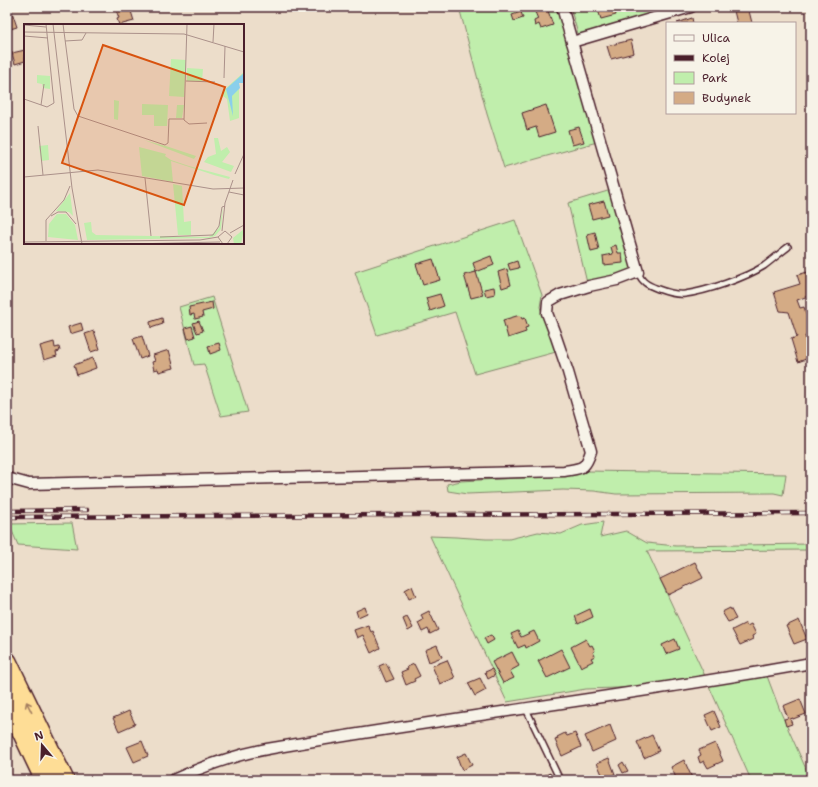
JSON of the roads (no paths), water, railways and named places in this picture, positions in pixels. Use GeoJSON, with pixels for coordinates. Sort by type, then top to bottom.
{"type":"FeatureCollection","features":[{"type":"Feature","properties":{"kind":"highway"},"geometry":{"type":"LineString","coordinates":[[7,662],[64,780]]}},
{"type":"Feature","properties":{"kind":"highway"},"geometry":{"type":"LineString","coordinates":[[7,700],[45,780]]}},
{"type":"Feature","properties":{"kind":"street"},"geometry":{"type":"LineString","coordinates":[[7,478],[29,484],[558,471],[580,469],[587,463],[591,451],[568,372],[547,313],[548,302],[560,295],[617,280],[638,272],[562,7]]}},
{"type":"Feature","properties":{"kind":"street"},"geometry":{"type":"LineString","coordinates":[[572,42],[691,7]]}},
{"type":"Feature","properties":{"kind":"street"},"geometry":{"type":"LineString","coordinates":[[173,780],[222,760],[257,750],[811,664]]}},
{"type":"Feature","properties":{"kind":"lane"},"geometry":{"type":"LineString","coordinates":[[638,272],[641,279],[648,285],[665,292],[684,294],[720,285],[744,276],[763,266],[788,247]]}},
{"type":"Feature","properties":{"kind":"lane"},"geometry":{"type":"LineString","coordinates":[[526,709],[560,780]]}},
{"type":"Feature","properties":{"kind":"railway"},"geometry":{"type":"LineString","coordinates":[[7,511],[87,510]]}},
{"type":"Feature","properties":{"kind":"railway"},"geometry":{"type":"LineString","coordinates":[[7,517],[811,513]]}}]}
